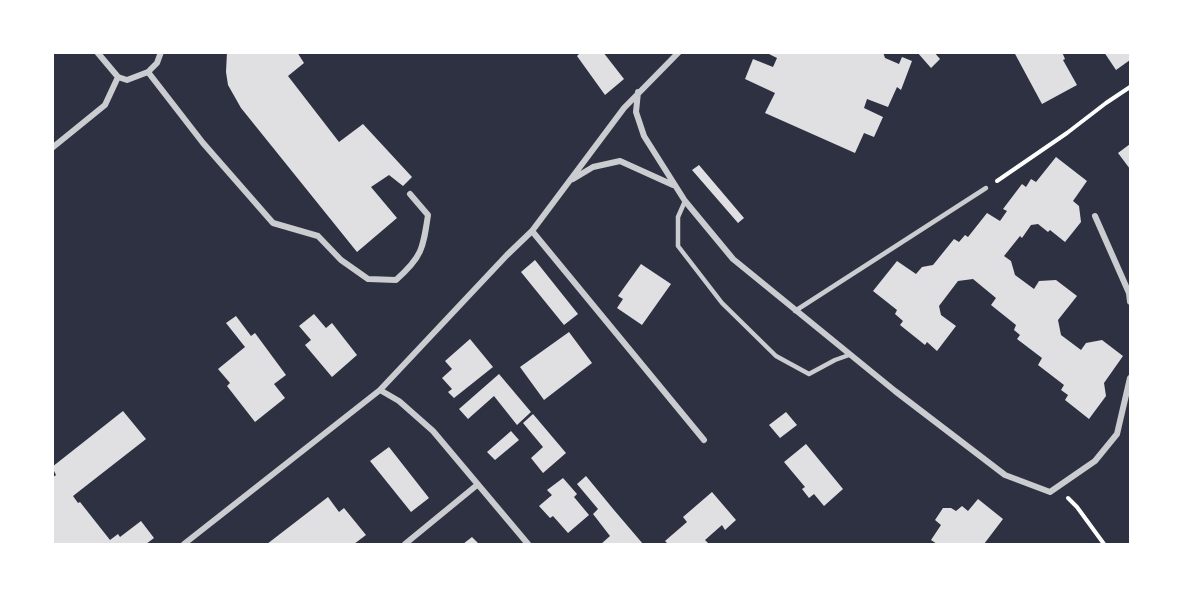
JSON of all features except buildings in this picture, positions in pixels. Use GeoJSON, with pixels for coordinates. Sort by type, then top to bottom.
{"type":"FeatureCollection","features":[{"type":"Feature","properties":{"kind":"street"},"geometry":{"type":"LineString","coordinates":[[97,52],[118,77],[127,80],[148,72],[157,63],[161,52]]}},
{"type":"Feature","properties":{"kind":"street"},"geometry":{"type":"LineString","coordinates":[[184,544],[380,390],[532,231],[624,108],[679,52]]}},
{"type":"Feature","properties":{"kind":"street"},"geometry":{"type":"LineString","coordinates":[[148,72],[203,143],[273,223],[318,236],[341,260],[369,279],[396,280],[412,266],[423,248],[428,215],[410,194]]}},
{"type":"Feature","properties":{"kind":"street"},"geometry":{"type":"LineString","coordinates":[[52,148],[105,105],[118,77]]}},
{"type":"Feature","properties":{"kind":"street"},"geometry":{"type":"LineString","coordinates":[[638,92],[636,112],[644,136],[674,186],[733,259],[849,355],[1005,476],[1050,492],[1095,461],[1117,434],[1131,378]]}},
{"type":"Feature","properties":{"kind":"street"},"geometry":{"type":"LineString","coordinates":[[570,180],[593,167],[620,161],[674,186]]}},
{"type":"Feature","properties":{"kind":"street"},"geometry":{"type":"LineString","coordinates":[[1095,216],[1131,302]]}},
{"type":"Feature","properties":{"kind":"street"},"geometry":{"type":"LineString","coordinates":[[532,231],[704,440]]}},
{"type":"Feature","properties":{"kind":"street"},"geometry":{"type":"LineString","coordinates":[[380,390],[399,401],[433,431],[528,544]]}},
{"type":"Feature","properties":{"kind":"street"},"geometry":{"type":"LineString","coordinates":[[405,544],[477,485]]}},
{"type":"Feature","properties":{"kind":"lane"},"geometry":{"type":"LineString","coordinates":[[795,311],[986,188]]}},
{"type":"Feature","properties":{"kind":"lane"},"geometry":{"type":"LineString","coordinates":[[685,201],[678,217],[678,246],[722,303],[776,356],[809,374],[849,355]]}},
{"type":"Feature","properties":{"kind":"path"},"geometry":{"type":"LineString","coordinates":[[986,188],[1067,134],[1106,103],[1131,87]]}},
{"type":"Feature","properties":{"kind":"path"},"geometry":{"type":"LineString","coordinates":[[1050,492],[1066,496],[1104,544]]}}]}
